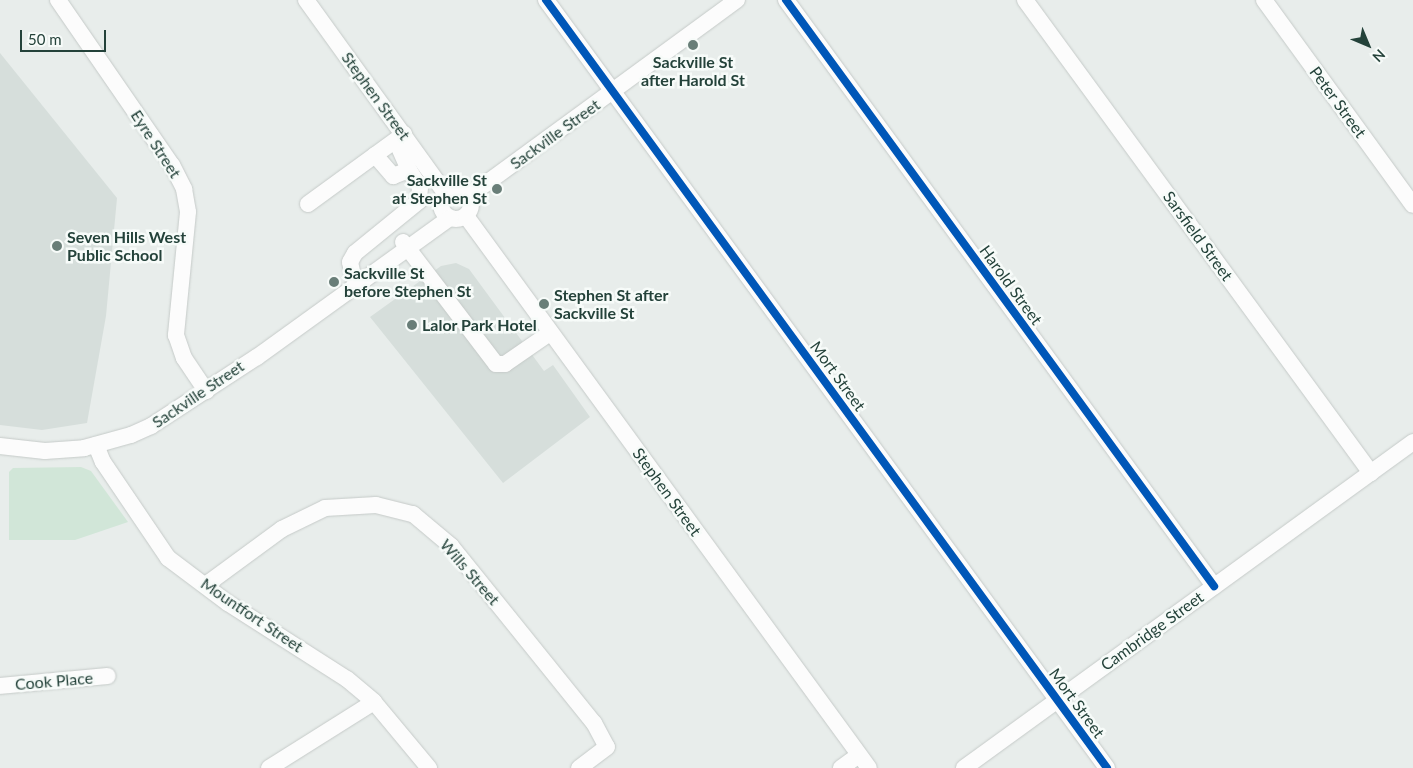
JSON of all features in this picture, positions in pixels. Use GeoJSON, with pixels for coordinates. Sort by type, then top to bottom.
{"type":"FeatureCollection","features":[{"type":"Feature","properties":{"kind":"street","name":"Eyre Street"},"geometry":{"type":"LineString","coordinates":[[58,0],[172,165],[184,189],[188,212],[176,335],[184,358],[206,390]]}},
{"type":"Feature","properties":{"kind":"street","name":"Stephen Street"},"geometry":{"type":"LineString","coordinates":[[306,0],[400,137],[445,193]]}},
{"type":"Feature","properties":{"kind":"street","name":"Mort Street"},"geometry":{"type":"LineString","coordinates":[[546,0],[1107,768]]}},
{"type":"Feature","properties":{"kind":"street","name":"Sackville Street"},"geometry":{"type":"LineString","coordinates":[[469,196],[614,92],[737,0]]}},
{"type":"Feature","properties":{"kind":"street","name":"Harold Street"},"geometry":{"type":"LineString","coordinates":[[786,0],[1214,586]]}},
{"type":"Feature","properties":{"kind":"street","name":"Sarsfield Street"},"geometry":{"type":"LineString","coordinates":[[1025,0],[1371,473]]}},
{"type":"Feature","properties":{"kind":"street","name":"Peter Street"},"geometry":{"type":"LineString","coordinates":[[1264,0],[1413,205]]}},
{"type":"Feature","properties":{"kind":"street"},"geometry":{"type":"LineString","coordinates":[[308,204],[400,137],[409,170],[420,187],[419,201],[355,253],[350,262],[353,276]]}},
{"type":"Feature","properties":{"kind":"street"},"geometry":{"type":"LineString","coordinates":[[375,155],[393,176],[409,170]]}},
{"type":"Feature","properties":{"kind":"street"},"geometry":{"type":"LineString","coordinates":[[458,189],[469,196],[471,204],[466,216],[446,214],[441,201],[445,193],[458,189]]}},
{"type":"Feature","properties":{"kind":"street","name":"Sackville Street"},"geometry":{"type":"LineString","coordinates":[[0,446],[45,450],[96,445],[141,431],[206,390],[249,359],[257,357],[446,214]]}},
{"type":"Feature","properties":{"kind":"street","name":"Stephen Street"},"geometry":{"type":"LineString","coordinates":[[466,216],[864,762]]}},
{"type":"Feature","properties":{"kind":"street","name":"Sackville Street"},"geometry":{"type":"LineString","coordinates":[[249,359],[253,352],[353,276],[406,245]]}},
{"type":"Feature","properties":{"kind":"street"},"geometry":{"type":"LineString","coordinates":[[406,245],[499,366],[550,332]]}},
{"type":"Feature","properties":{"kind":"street","name":"Cambridge Street"},"geometry":{"type":"LineString","coordinates":[[964,768],[1413,442]]}},
{"type":"Feature","properties":{"kind":"street","name":"Mountfort Street"},"geometry":{"type":"LineString","coordinates":[[96,445],[103,462],[168,558],[207,584],[228,603],[347,678],[374,702],[429,768]]}},
{"type":"Feature","properties":{"kind":"street","name":"Wills Street"},"geometry":{"type":"LineString","coordinates":[[207,584],[282,529],[325,508],[376,505],[414,514],[451,546],[594,723],[607,746],[579,768]]}},
{"type":"Feature","properties":{"kind":"street","name":"Cook Place"},"geometry":{"type":"LineString","coordinates":[[0,686],[108,676]]}},
{"type":"Feature","properties":{"kind":"street"},"geometry":{"type":"LineString","coordinates":[[269,768],[374,702]]}},
{"type":"Feature","properties":{"kind":"street"},"geometry":{"type":"LineString","coordinates":[[841,768],[864,762]]}},
{"type":"Feature","properties":{"kind":"shaded area","name":"Seven Hills West Public School"},"geometry":{"type":"Polygon","coordinates":[[[0,53],[117,198],[106,316],[87,423],[42,430],[0,425],[0,53]]]}},
{"type":"Feature","properties":{"kind":"shaded area"},"geometry":{"type":"Polygon","coordinates":[[[456,263],[469,269],[544,371],[553,365],[590,417],[503,483],[370,317],[441,266],[456,263]]]}},
{"type":"Feature","properties":{"kind":"green space"},"geometry":{"type":"Polygon","coordinates":[[[81,467],[91,471],[128,522],[75,540],[9,540],[9,472],[13,468],[81,467]]]}},
{"type":"Feature","properties":{"kind":"cycle path"},"geometry":{"type":"LineString","coordinates":[[546,0],[1107,768]]}},
{"type":"Feature","properties":{"kind":"cycle path"},"geometry":{"type":"LineString","coordinates":[[786,0],[1214,586]]}},
{"type":"Feature","properties":{"kind":"place","name":"Sackville St after Harold St"},"geometry":{"type":"Point","coordinates":[693,45]}},
{"type":"Feature","properties":{"kind":"place","name":"Sackville St at Stephen St"},"geometry":{"type":"Point","coordinates":[497,189]}},
{"type":"Feature","properties":{"kind":"place","name":"Seven Hills West Public School"},"geometry":{"type":"Point","coordinates":[57,246]}},
{"type":"Feature","properties":{"kind":"place","name":"Sackville St before Stephen St"},"geometry":{"type":"Point","coordinates":[334,282]}},
{"type":"Feature","properties":{"kind":"place","name":"Stephen St after Sackville St"},"geometry":{"type":"Point","coordinates":[544,304]}},
{"type":"Feature","properties":{"kind":"place","name":"Lalor Park Hotel"},"geometry":{"type":"Point","coordinates":[412,325]}}]}
